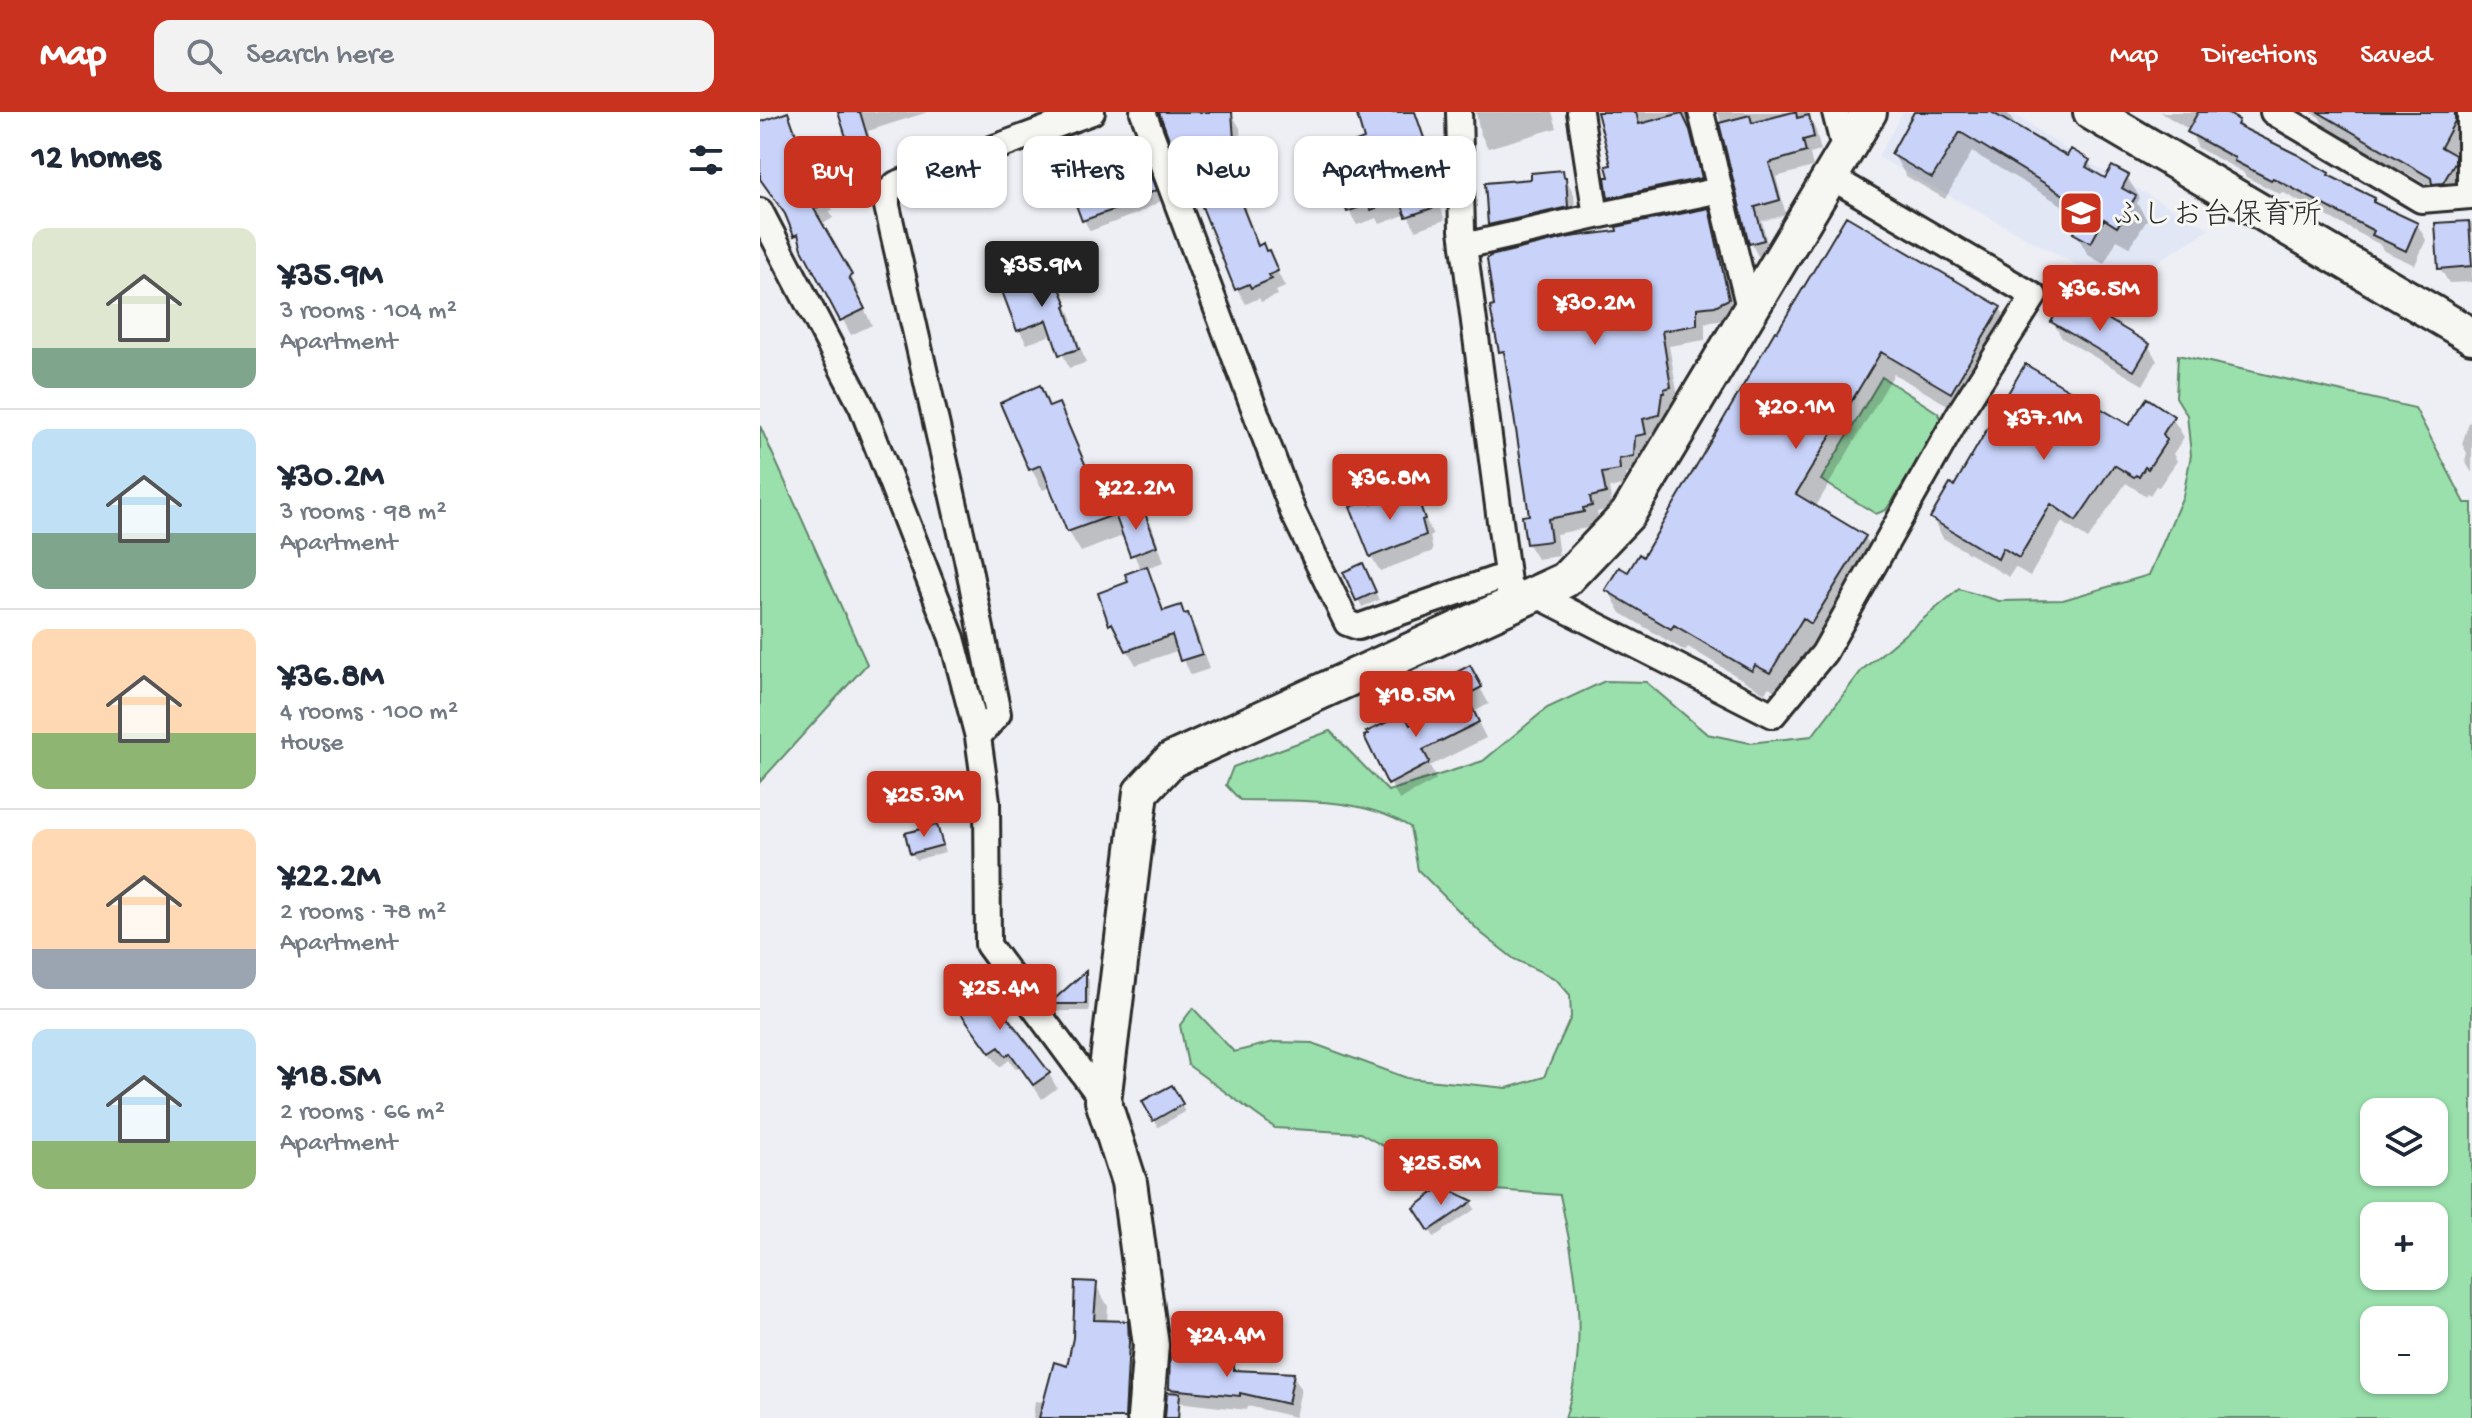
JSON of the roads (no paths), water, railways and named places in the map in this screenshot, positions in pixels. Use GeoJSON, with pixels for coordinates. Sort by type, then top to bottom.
{"type":"FeatureCollection","features":[{"type":"Feature","properties":{"kind":"street"},"geometry":{"type":"LineString","coordinates":[[978,737],[998,714],[967,559],[887,206],[887,193],[896,184],[1092,112]]}},
{"type":"Feature","properties":{"kind":"street"},"geometry":{"type":"LineString","coordinates":[[1143,112],[1293,512],[1347,623],[1358,627],[1565,580],[1628,514],[1869,112]]}},
{"type":"Feature","properties":{"kind":"street"},"geometry":{"type":"LineString","coordinates":[[1459,112],[1464,246],[1518,591]]}},
{"type":"Feature","properties":{"kind":"street"},"geometry":{"type":"LineString","coordinates":[[1580,112],[1596,216]]}},
{"type":"Feature","properties":{"kind":"street"},"geometry":{"type":"LineString","coordinates":[[1701,112],[1749,308]]}},
{"type":"Feature","properties":{"kind":"street"},"geometry":{"type":"LineString","coordinates":[[1835,112],[1838,164]]}},
{"type":"Feature","properties":{"kind":"street"},"geometry":{"type":"LineString","coordinates":[[2091,112],[2472,336]]}},
{"type":"Feature","properties":{"kind":"street"},"geometry":{"type":"LineString","coordinates":[[2273,112],[2421,200],[2470,196],[2470,112]]}},
{"type":"Feature","properties":{"kind":"street"},"geometry":{"type":"LineString","coordinates":[[1518,591],[1773,715],[1824,653],[1959,414],[2034,296],[1838,164]]}},
{"type":"Feature","properties":{"kind":"street"},"geometry":{"type":"LineString","coordinates":[[1464,246],[1720,190]]}},
{"type":"Feature","properties":{"kind":"street"},"geometry":{"type":"LineString","coordinates":[[760,211],[862,407],[952,638],[978,737],[987,801],[988,945],[1103,1101],[1129,1182],[1151,1345],[1145,1418]]}},
{"type":"Feature","properties":{"kind":"street"},"geometry":{"type":"LineString","coordinates":[[1103,1101],[1141,792],[1171,760],[1518,591]]}},
{"type":"Feature","properties":{"kind":"place","name":"ふしお台保育所"},"geometry":{"type":"Point","coordinates":[2081,213]}}]}
